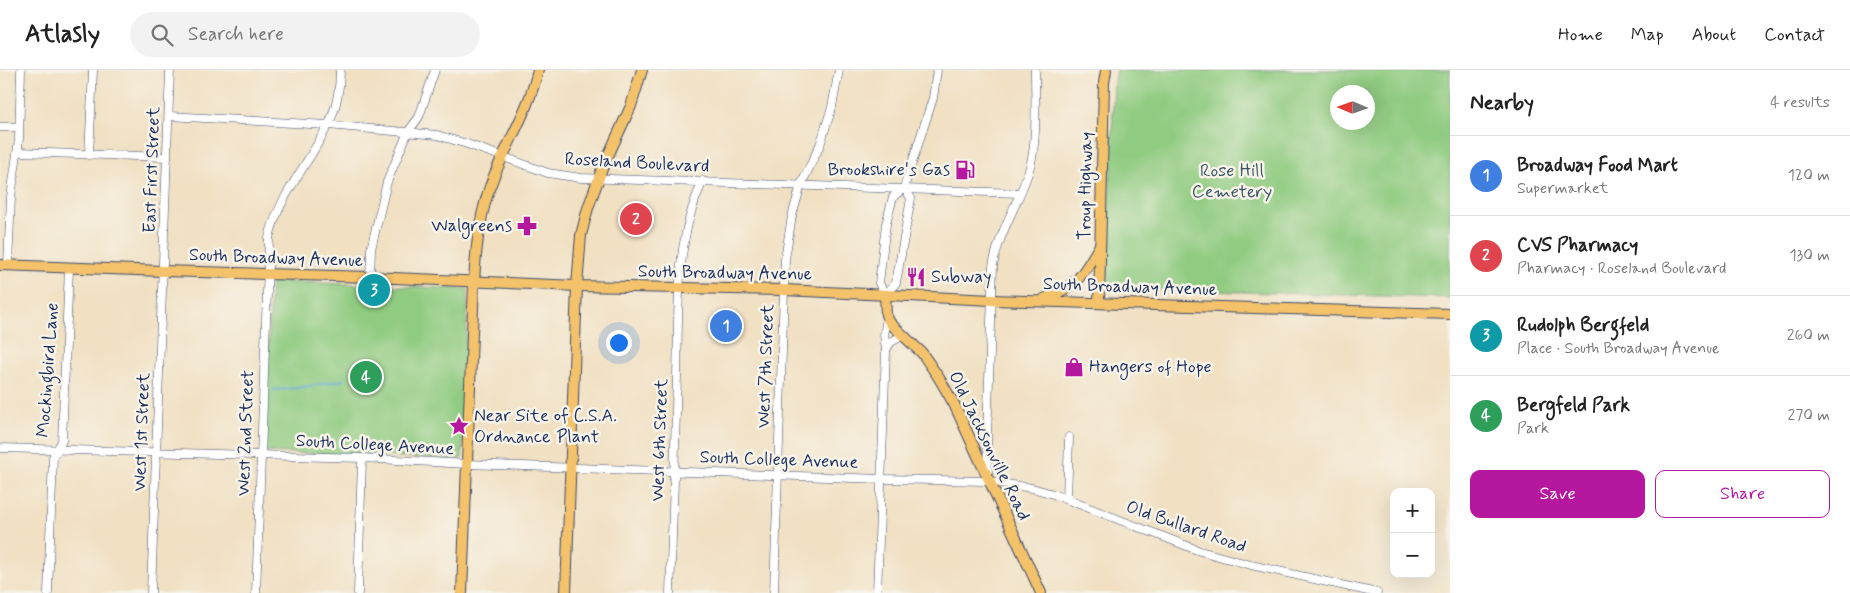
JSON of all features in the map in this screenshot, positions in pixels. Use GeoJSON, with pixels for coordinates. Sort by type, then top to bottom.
{"type":"FeatureCollection","features":[{"type":"Feature","properties":{"kind":"main road"},"geometry":{"type":"LineString","coordinates":[[462,593],[474,282],[477,248],[482,214],[491,184],[524,114],[538,70]]}},
{"type":"Feature","properties":{"kind":"main road"},"geometry":{"type":"LineString","coordinates":[[566,593],[577,286],[581,235],[598,179],[624,123],[642,70]]}},
{"type":"Feature","properties":{"kind":"main road","name":"Troup Highway"},"geometry":{"type":"LineString","coordinates":[[1100,302],[1104,83],[1106,70]]}},
{"type":"Feature","properties":{"kind":"main road"},"geometry":{"type":"LineString","coordinates":[[1039,301],[1072,286],[1084,273],[1101,244]]}},
{"type":"Feature","properties":{"kind":"main road","name":"South Broadway Avenue"},"geometry":{"type":"LineString","coordinates":[[4,265],[577,286],[784,290],[992,300],[1450,314]]}},
{"type":"Feature","properties":{"kind":"main road"},"geometry":{"type":"LineString","coordinates":[[884,295],[887,318]]}},
{"type":"Feature","properties":{"kind":"main road","name":"Old Jacksonville Road"},"geometry":{"type":"LineString","coordinates":[[887,318],[922,353],[940,378],[954,404],[1041,593]]}},
{"type":"Feature","properties":{"kind":"street"},"geometry":{"type":"LineString","coordinates":[[4,265],[18,152],[21,70]]}},
{"type":"Feature","properties":{"kind":"street"},"geometry":{"type":"LineString","coordinates":[[90,155],[93,70]]}},
{"type":"Feature","properties":{"kind":"street","name":"East First Street"},"geometry":{"type":"LineString","coordinates":[[163,271],[170,70]]}},
{"type":"Feature","properties":{"kind":"street","name":"West 2nd Street"},"geometry":{"type":"LineString","coordinates":[[256,593],[269,238],[278,208],[328,125],[337,97],[340,70]]}},
{"type":"Feature","properties":{"kind":"street"},"geometry":{"type":"LineString","coordinates":[[370,277],[371,249],[378,215],[388,182],[408,132],[419,117],[435,70]]}},
{"type":"Feature","properties":{"kind":"street","name":"West 7th Street"},"geometry":{"type":"LineString","coordinates":[[774,593],[784,290],[789,231],[801,185],[820,145],[832,107],[839,70]]}},
{"type":"Feature","properties":{"kind":"street"},"geometry":{"type":"LineString","coordinates":[[904,188],[911,198],[896,283],[884,295],[879,284],[886,224],[893,197],[904,188],[930,110],[937,70]]}},
{"type":"Feature","properties":{"kind":"street"},"geometry":{"type":"LineString","coordinates":[[988,481],[987,436],[993,266],[997,246],[1030,169],[1035,112],[1035,70]]}},
{"type":"Feature","properties":{"kind":"street","name":"Roseland Boulevard"},"geometry":{"type":"LineString","coordinates":[[169,116],[328,125],[437,135],[548,173],[581,178],[1020,193]]}},
{"type":"Feature","properties":{"kind":"street"},"geometry":{"type":"LineString","coordinates":[[0,127],[19,128]]}},
{"type":"Feature","properties":{"kind":"street"},"geometry":{"type":"LineString","coordinates":[[18,152],[167,157]]}},
{"type":"Feature","properties":{"kind":"street","name":"West 6th Street"},"geometry":{"type":"LineString","coordinates":[[670,593],[680,288],[686,233],[695,197],[703,181]]}},
{"type":"Feature","properties":{"kind":"street","name":"Mockingbird Lane"},"geometry":{"type":"LineString","coordinates":[[48,593],[52,457],[62,440],[69,268]]}},
{"type":"Feature","properties":{"kind":"street","name":"West 1st Street"},"geometry":{"type":"LineString","coordinates":[[151,593],[163,271]]}},
{"type":"Feature","properties":{"kind":"street"},"geometry":{"type":"LineString","coordinates":[[877,593],[886,350],[884,335],[887,318]]}},
{"type":"Feature","properties":{"kind":"street"},"geometry":{"type":"LineString","coordinates":[[886,350],[890,342],[903,335]]}},
{"type":"Feature","properties":{"kind":"street"},"geometry":{"type":"LineString","coordinates":[[974,450],[982,446],[987,436]]}},
{"type":"Feature","properties":{"kind":"street"},"geometry":{"type":"LineString","coordinates":[[1067,499],[1070,437]]}},
{"type":"Feature","properties":{"kind":"street","name":"South College Avenue"},"geometry":{"type":"LineString","coordinates":[[0,448],[362,458],[571,468],[988,481]]}},
{"type":"Feature","properties":{"kind":"street"},"geometry":{"type":"LineString","coordinates":[[358,593],[362,458]]}},
{"type":"Feature","properties":{"kind":"street","name":"Old Bullard Road"},"geometry":{"type":"LineString","coordinates":[[988,481],[1032,488],[1067,499],[1162,538],[1200,551],[1260,567],[1376,593]]}},
{"type":"Feature","properties":{"kind":"green space","name":"Rose Hill Cemetery"},"geometry":{"type":"Polygon","coordinates":[[[1116,70],[1450,70],[1450,298],[1106,288],[1116,70]]]}},
{"type":"Feature","properties":{"kind":"green space"},"geometry":{"type":"Polygon","coordinates":[[[271,281],[468,289],[462,459],[264,452],[271,281]]]}},
{"type":"Feature","properties":{"kind":"waterway"},"geometry":{"type":"LineString","coordinates":[[273,390],[298,388],[344,380]]}},
{"type":"Feature","properties":{"kind":"place","name":"Brookshire's Gas"},"geometry":{"type":"Point","coordinates":[965,170]}},
{"type":"Feature","properties":{"kind":"place","name":"CVS Pharmacy"},"geometry":{"type":"Point","coordinates":[636,219]}},
{"type":"Feature","properties":{"kind":"place","name":"Walgreens"},"geometry":{"type":"Point","coordinates":[527,226]}},
{"type":"Feature","properties":{"kind":"place","name":"Subway"},"geometry":{"type":"Point","coordinates":[916,277]}},
{"type":"Feature","properties":{"kind":"place","name":"Rudolph Bergfeld"},"geometry":{"type":"Point","coordinates":[374,290]}},
{"type":"Feature","properties":{"kind":"place","name":"Broadway Food Mart"},"geometry":{"type":"Point","coordinates":[726,326]}},
{"type":"Feature","properties":{"kind":"place","name":"Hangers of Hope"},"geometry":{"type":"Point","coordinates":[1074,367]}},
{"type":"Feature","properties":{"kind":"place","name":"Bergfeld Park"},"geometry":{"type":"Point","coordinates":[366,377]}},
{"type":"Feature","properties":{"kind":"place","name":"Near Site of C.S.A. Ordnance Plant"},"geometry":{"type":"Point","coordinates":[459,426]}}]}
